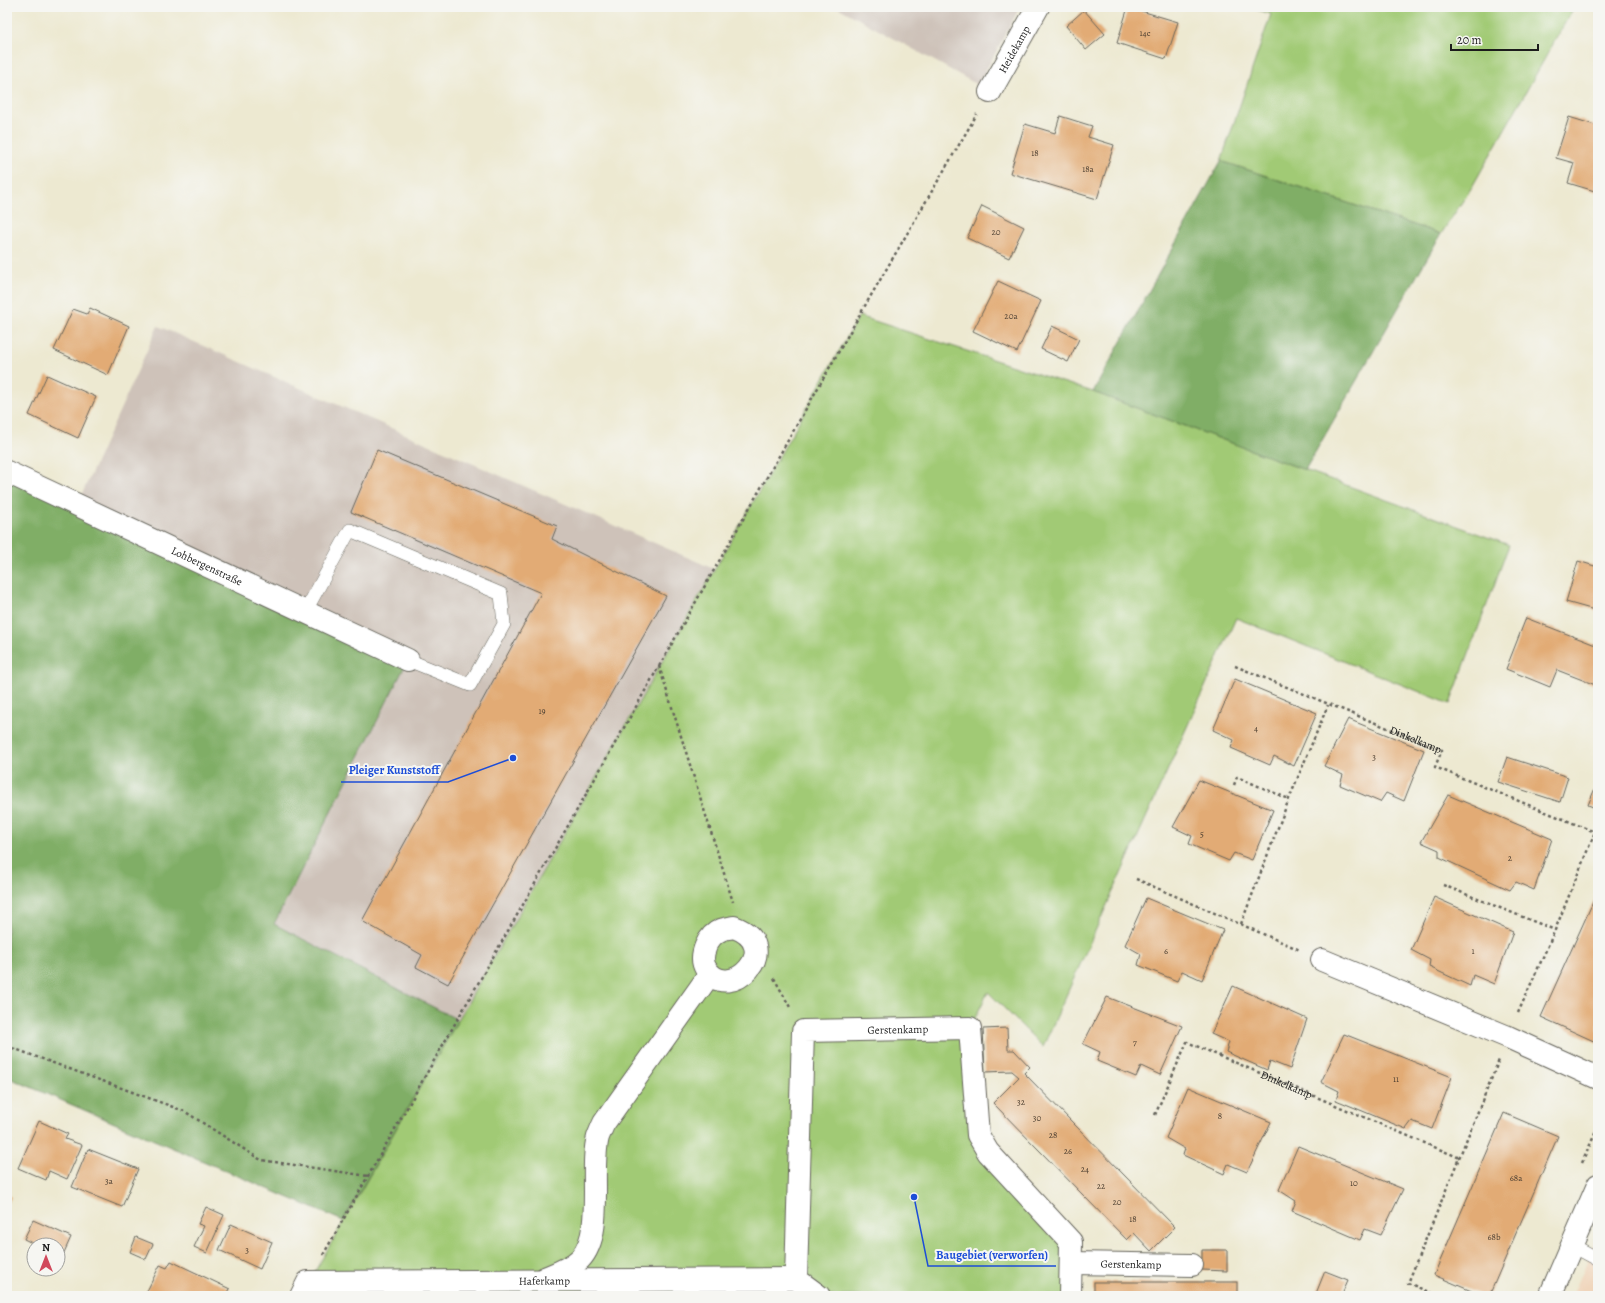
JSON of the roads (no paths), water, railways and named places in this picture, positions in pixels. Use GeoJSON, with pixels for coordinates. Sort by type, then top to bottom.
{"type":"FeatureCollection","features":[{"type":"Feature","properties":{"kind":"street","name":"Heidekamp"},"geometry":{"type":"LineString","coordinates":[[990,92],[1038,7]]}},
{"type":"Feature","properties":{"kind":"street","name":"Lohbergenstraße"},"geometry":{"type":"LineString","coordinates":[[7,472],[408,660]]}},
{"type":"Feature","properties":{"kind":"street"},"geometry":{"type":"LineString","coordinates":[[734,927],[745,932],[753,941],[755,954],[753,966],[744,976],[734,980],[720,979],[710,974],[705,967],[703,957],[706,946],[712,937],[721,930],[734,927]]}},
{"type":"Feature","properties":{"kind":"street"},"geometry":{"type":"LineString","coordinates":[[1322,960],[1508,1037],[1598,1078]]}},
{"type":"Feature","properties":{"kind":"street"},"geometry":{"type":"LineString","coordinates":[[539,1280],[564,1270],[580,1259],[590,1241],[594,1221],[596,1150],[598,1136],[604,1123],[710,974]]}},
{"type":"Feature","properties":{"kind":"street","name":"Gerstenkamp"},"geometry":{"type":"LineString","coordinates":[[796,1279],[803,1031],[970,1028],[978,1135],[988,1152],[1071,1242],[1070,1296]]}},
{"type":"Feature","properties":{"kind":"street"},"geometry":{"type":"LineString","coordinates":[[1550,1296],[1598,1185]]}},
{"type":"Feature","properties":{"kind":"street","name":"Gerstenkamp"},"geometry":{"type":"LineString","coordinates":[[1071,1263],[1192,1266]]}},
{"type":"Feature","properties":{"kind":"street"},"geometry":{"type":"LineString","coordinates":[[796,1279],[819,1296]]}},
{"type":"Feature","properties":{"kind":"street","name":"Haferkamp"},"geometry":{"type":"LineString","coordinates":[[304,1289],[539,1280],[796,1279]]}},
{"type":"Feature","properties":{"kind":"lane"},"geometry":{"type":"LineString","coordinates":[[305,612],[350,530],[501,594],[504,624],[470,685],[408,660]]}},
{"type":"Feature","properties":{"kind":"lane"},"geometry":{"type":"LineString","coordinates":[[1572,1246],[1598,1260]]}},
{"type":"Feature","properties":{"kind":"place","name":"Pleiger Kunststoff"},"geometry":{"type":"Point","coordinates":[513,758]}},
{"type":"Feature","properties":{"kind":"place","name":"Baugebiet (verworfen)"},"geometry":{"type":"Point","coordinates":[914,1197]}}]}
